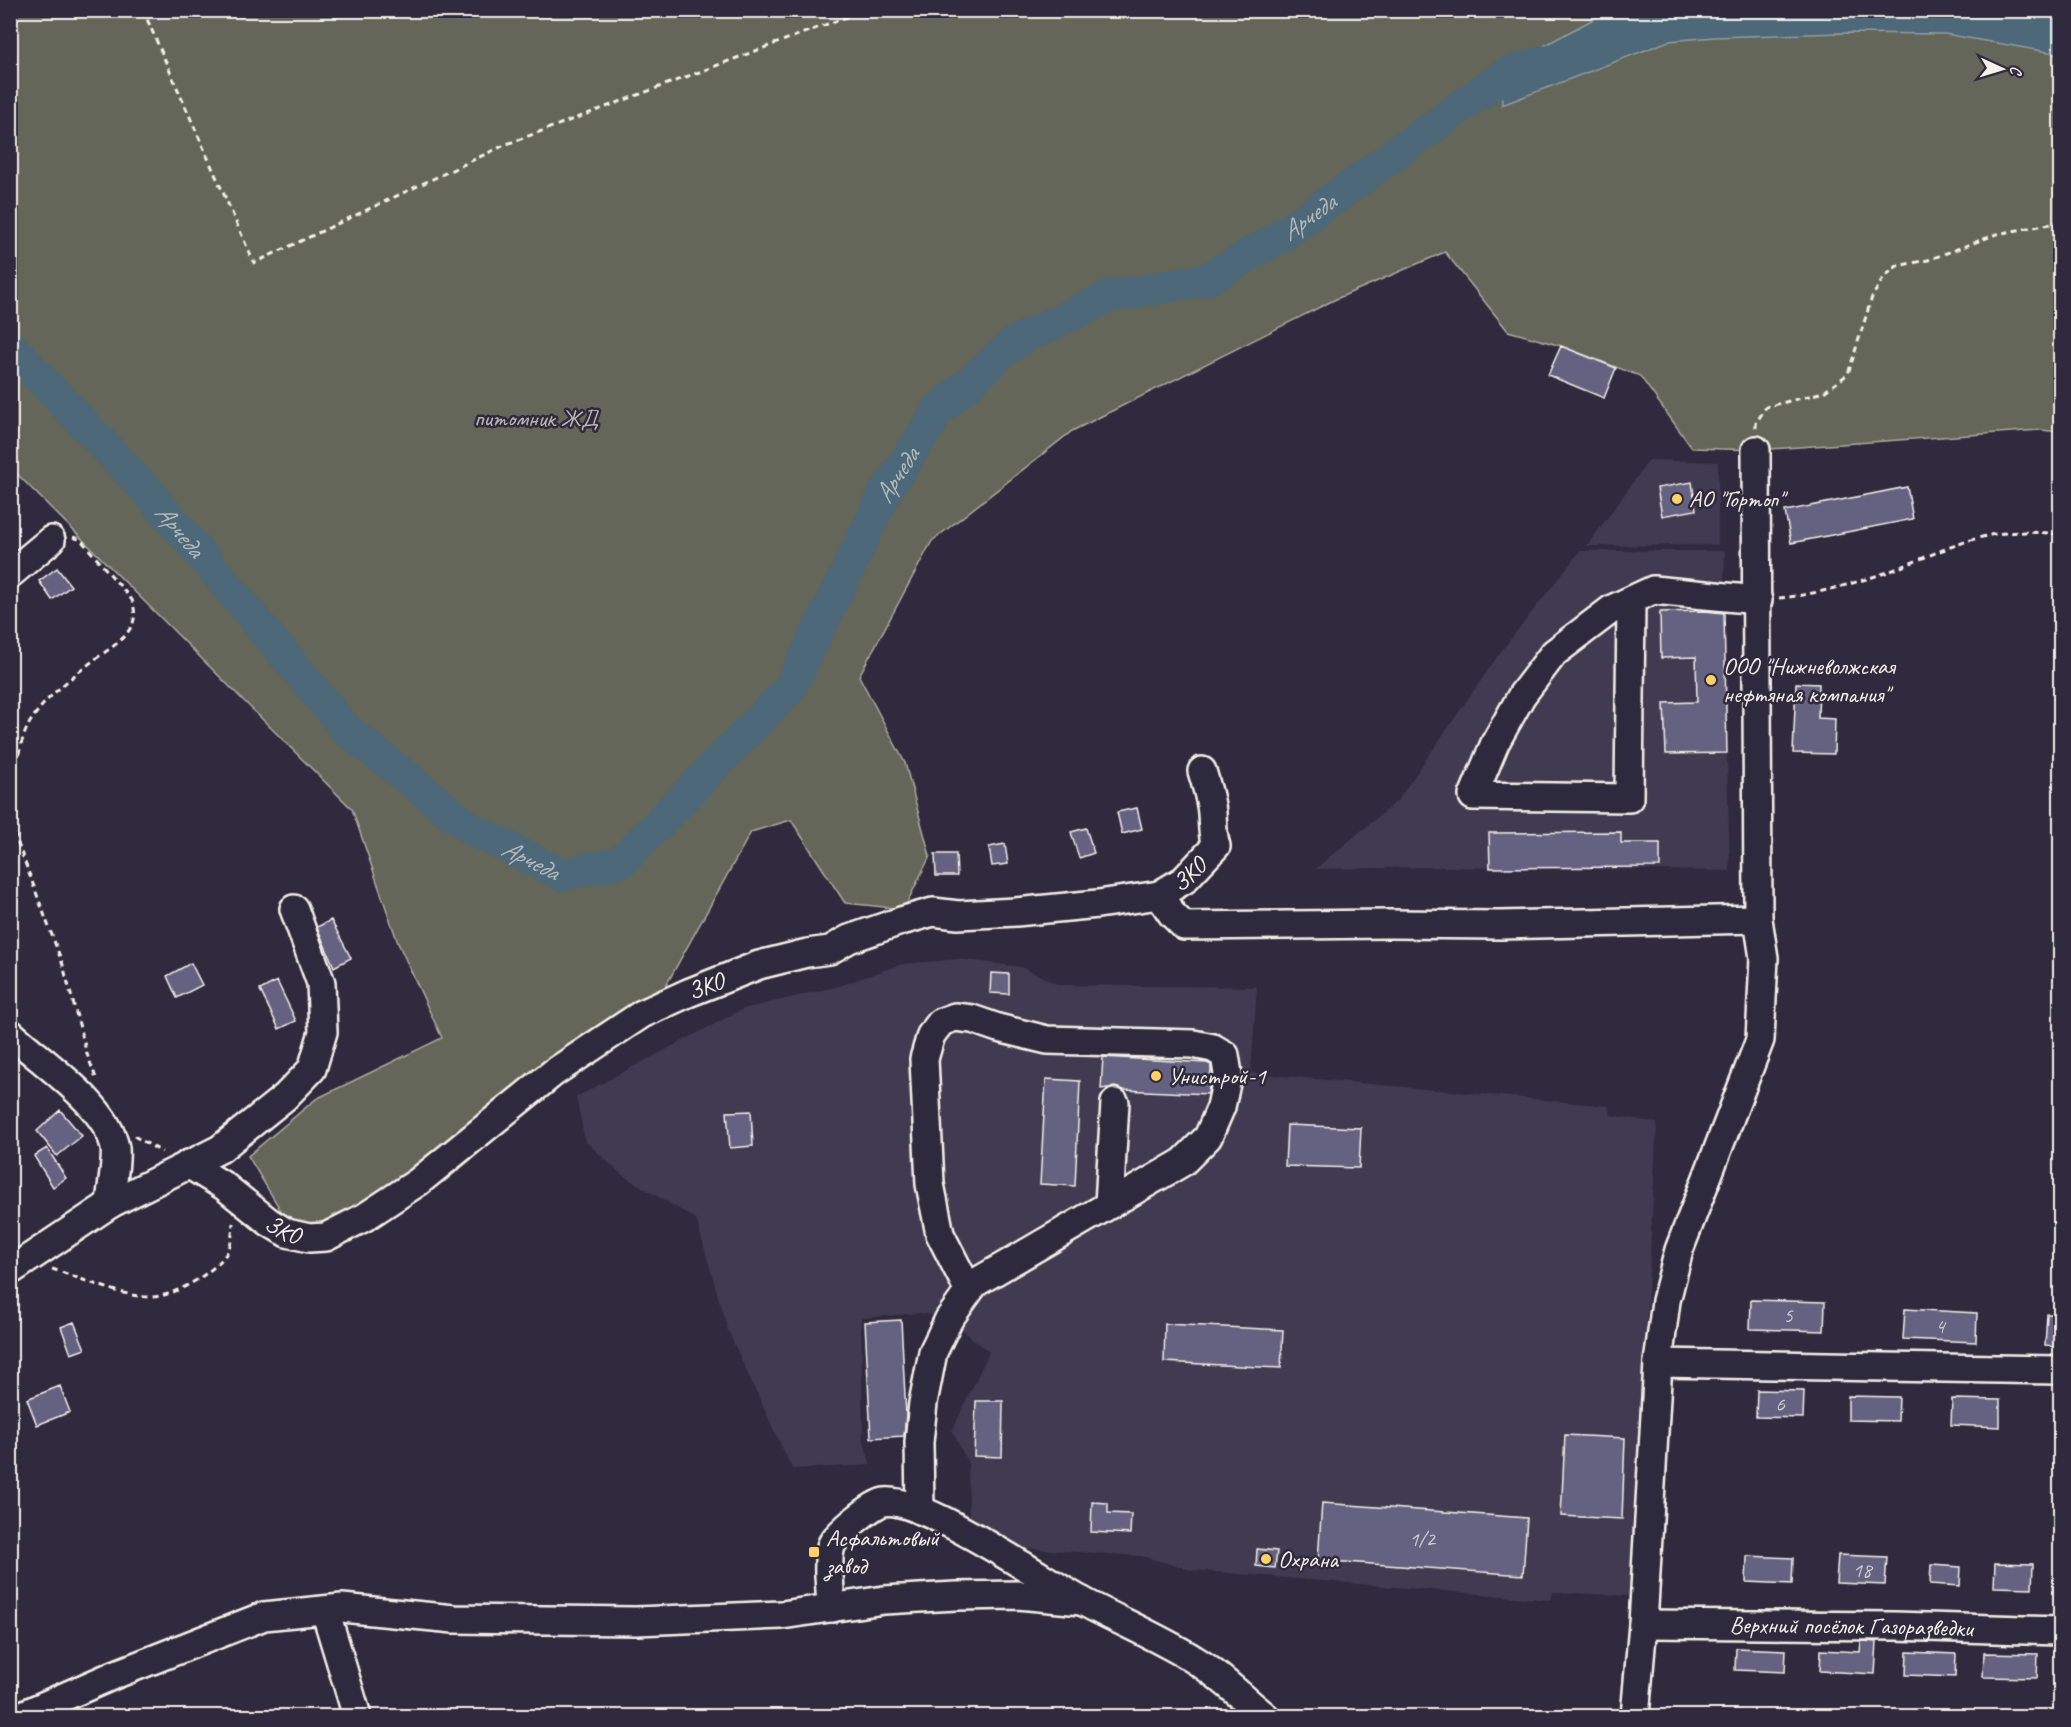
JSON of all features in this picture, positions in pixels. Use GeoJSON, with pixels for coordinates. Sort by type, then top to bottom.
{"type":"FeatureCollection","features":[{"type":"Feature","properties":{"kind":"street"},"geometry":{"type":"LineString","coordinates":[[1635,1716],[1643,1624],[1658,1363],[1666,1301],[1679,1250],[1760,1040],[1764,958],[1758,919],[1756,450]]}},
{"type":"Feature","properties":{"kind":"street"},"geometry":{"type":"LineString","coordinates":[[10,574],[51,540]]}},
{"type":"Feature","properties":{"kind":"street"},"geometry":{"type":"LineString","coordinates":[[1631,601],[1629,798],[1473,796],[1496,743],[1522,695],[1554,653],[1612,609],[1653,590],[1758,600]]}},
{"type":"Feature","properties":{"kind":"street","name":"ЗКО"},"geometry":{"type":"LineString","coordinates":[[188,1164],[224,1186],[269,1222],[287,1233],[309,1238],[326,1237],[366,1217],[418,1182],[553,1072],[642,1014],[715,981],[807,952],[830,950],[849,939],[933,912],[958,915],[1016,912],[1159,895],[1184,880],[1216,846],[1212,833],[1209,793],[1202,771]]}},
{"type":"Feature","properties":{"kind":"street"},"geometry":{"type":"LineString","coordinates":[[1159,895],[1172,914],[1184,926],[1500,925],[1758,919]]}},
{"type":"Feature","properties":{"kind":"street"},"geometry":{"type":"LineString","coordinates":[[19,1266],[110,1204],[220,1149],[285,1097],[312,1069],[323,1032],[321,983],[294,909]]}},
{"type":"Feature","properties":{"kind":"street"},"geometry":{"type":"LineString","coordinates":[[920,1510],[922,1403],[933,1352],[949,1319],[969,1292],[975,1283],[1183,1162],[1208,1137],[1221,1107],[1228,1074],[1225,1055],[1213,1048],[1193,1044],[1047,1040],[972,1019],[955,1017],[941,1022],[931,1035],[924,1059],[930,1184],[940,1234],[969,1292]]}},
{"type":"Feature","properties":{"kind":"street"},"geometry":{"type":"LineString","coordinates":[[10,1033],[42,1059],[93,1107],[106,1125],[115,1149],[110,1204]]}},
{"type":"Feature","properties":{"kind":"street"},"geometry":{"type":"LineString","coordinates":[[1109,1204],[1115,1103]]}},
{"type":"Feature","properties":{"kind":"street"},"geometry":{"type":"LineString","coordinates":[[1658,1363],[2061,1370]]}},
{"type":"Feature","properties":{"kind":"street"},"geometry":{"type":"LineString","coordinates":[[832,1608],[828,1586],[832,1545],[864,1511],[883,1502],[895,1502],[929,1512],[1082,1601],[1197,1661],[1265,1716]]}},
{"type":"Feature","properties":{"kind":"street"},"geometry":{"type":"LineString","coordinates":[[20,1716],[186,1646],[264,1616],[342,1608],[454,1619],[636,1621],[782,1615],[885,1600],[977,1595],[1018,1594],[1082,1601]]}},
{"type":"Feature","properties":{"kind":"street"},"geometry":{"type":"LineString","coordinates":[[326,1610],[357,1716]]}},
{"type":"Feature","properties":{"kind":"street","name":"Верхний посёлок Газоразведки"},"geometry":{"type":"LineString","coordinates":[[1643,1624],[1884,1626],[2061,1632]]}},
{"type":"Feature","properties":{"kind":"street"},"geometry":{"type":"LineString","coordinates":[[10,1705],[68,1695]]}},
{"type":"Feature","properties":{"kind":"path"},"geometry":{"type":"LineString","coordinates":[[143,10],[254,263],[507,144],[865,10]]}},
{"type":"Feature","properties":{"kind":"path"},"geometry":{"type":"LineString","coordinates":[[1756,450],[1756,423],[1766,407],[1824,392],[1848,374],[1872,297],[1884,277],[1897,267],[1928,260],[1997,234],[2061,222]]}},
{"type":"Feature","properties":{"kind":"path"},"geometry":{"type":"LineString","coordinates":[[1758,600],[1808,596],[1882,573],[1953,545],[1995,534],[2027,531],[2061,534]]}},
{"type":"Feature","properties":{"kind":"path"},"geometry":{"type":"LineString","coordinates":[[51,540],[63,536],[81,540],[132,600],[134,608],[134,619],[126,634],[114,647],[47,700],[29,723],[20,751],[13,805],[17,841],[63,964],[87,1054],[99,1083]]}},
{"type":"Feature","properties":{"kind":"path"},"geometry":{"type":"LineString","coordinates":[[106,1125],[122,1129],[173,1160],[188,1164]]}},
{"type":"Feature","properties":{"kind":"path"},"geometry":{"type":"LineString","coordinates":[[19,1266],[136,1296],[153,1298],[172,1292],[210,1271],[227,1252],[232,1235],[233,1219]]}},
{"type":"Feature","properties":{"kind":"shaded area"},"geometry":{"type":"Polygon","coordinates":[[[1649,460],[1718,462],[1718,545],[1587,546],[1649,460]]]}},
{"type":"Feature","properties":{"kind":"shaded area","name":"ООО \"Нижневолжская нефтяная компания\""},"geometry":{"type":"Polygon","coordinates":[[[1580,551],[1725,551],[1723,610],[1730,871],[1438,867],[1315,869],[1397,801],[1502,650],[1580,551]]]}},
{"type":"Feature","properties":{"kind":"shaded area"},"geometry":{"type":"Polygon","coordinates":[[[959,959],[1021,967],[1059,985],[1257,987],[1251,1073],[1608,1106],[1611,1115],[1657,1123],[1632,1596],[1553,1592],[1551,1600],[1191,1570],[1141,1556],[1018,1548],[969,1517],[968,1463],[952,1431],[989,1352],[949,1319],[921,1313],[861,1318],[863,1440],[871,1465],[792,1469],[728,1331],[696,1219],[622,1175],[585,1141],[576,1097],[743,1009],[839,986],[902,964],[959,959]]]}},
{"type":"Feature","properties":{"kind":"green space","name":"питомник ЖД"},"geometry":{"type":"Polygon","coordinates":[[[10,11],[2060,11],[2060,432],[2040,430],[1756,450],[1692,448],[1640,376],[1561,346],[1508,331],[1445,252],[1336,299],[1072,431],[932,541],[859,676],[905,763],[930,856],[904,909],[845,903],[791,820],[751,832],[654,1007],[445,1181],[298,1239],[248,1156],[316,1099],[442,1038],[398,943],[352,809],[11,468],[10,11]]]}},
{"type":"Feature","properties":{"kind":"water"},"geometry":{"type":"Polygon","coordinates":[[[2033,10],[2060,14],[2060,54],[1945,34],[1840,33],[1714,37],[1669,41],[1502,105],[1501,69],[1599,16],[1622,11],[2033,10]]]}},
{"type":"Feature","properties":{"kind":"building"},"geometry":{"type":"Polygon","coordinates":[[[1561,346],[1616,368],[1604,398],[1548,375],[1561,346]]]}},
{"type":"Feature","properties":{"kind":"building","name":"АО \"Гортоп\""},"geometry":{"type":"Polygon","coordinates":[[[1692,482],[1696,510],[1662,516],[1657,488],[1692,482]]]}},
{"type":"Feature","properties":{"kind":"building"},"geometry":{"type":"Polygon","coordinates":[[[1907,487],[1913,519],[1791,543],[1785,511],[1907,487]]]}},
{"type":"Feature","properties":{"kind":"building"},"geometry":{"type":"Polygon","coordinates":[[[57,568],[71,586],[52,600],[39,581],[57,568]]]}},
{"type":"Feature","properties":{"kind":"building","name":"ООО \"Нижневолжская нефтяная компания\""},"geometry":{"type":"Polygon","coordinates":[[[1660,612],[1724,613],[1727,753],[1666,754],[1664,703],[1697,702],[1696,657],[1661,658],[1660,612]]]}},
{"type":"Feature","properties":{"kind":"building"},"geometry":{"type":"Polygon","coordinates":[[[1796,683],[1819,684],[1818,718],[1835,719],[1834,754],[1793,753],[1796,683]]]}},
{"type":"Feature","properties":{"kind":"building"},"geometry":{"type":"Polygon","coordinates":[[[1137,808],[1142,829],[1122,834],[1117,812],[1137,808]]]}},
{"type":"Feature","properties":{"kind":"building"},"geometry":{"type":"Polygon","coordinates":[[[1086,828],[1094,853],[1079,858],[1071,832],[1086,828]]]}},
{"type":"Feature","properties":{"kind":"building"},"geometry":{"type":"Polygon","coordinates":[[[1621,832],[1621,843],[1660,843],[1660,867],[1490,868],[1489,833],[1621,832]]]}},
{"type":"Feature","properties":{"kind":"building"},"geometry":{"type":"Polygon","coordinates":[[[1005,844],[1008,864],[992,866],[989,847],[1005,844]]]}},
{"type":"Feature","properties":{"kind":"building"},"geometry":{"type":"Polygon","coordinates":[[[935,854],[956,854],[957,876],[936,876],[935,854]]]}},
{"type":"Feature","properties":{"kind":"building"},"geometry":{"type":"Polygon","coordinates":[[[331,920],[351,958],[334,967],[317,927],[331,920]]]}},
{"type":"Feature","properties":{"kind":"building"},"geometry":{"type":"Polygon","coordinates":[[[191,963],[202,985],[177,998],[167,976],[191,963]]]}},
{"type":"Feature","properties":{"kind":"building"},"geometry":{"type":"Polygon","coordinates":[[[991,973],[1009,974],[1009,994],[990,993],[991,973]]]}},
{"type":"Feature","properties":{"kind":"building"},"geometry":{"type":"Polygon","coordinates":[[[277,981],[296,1021],[279,1029],[260,990],[277,981]]]}},
{"type":"Feature","properties":{"kind":"building","name":"Унистрой-1"},"geometry":{"type":"Polygon","coordinates":[[[1103,1057],[1207,1063],[1211,1065],[1208,1094],[1124,1090],[1115,1087],[1101,1089],[1103,1057]]]}},
{"type":"Feature","properties":{"kind":"building"},"geometry":{"type":"Polygon","coordinates":[[[1046,1079],[1080,1081],[1075,1186],[1040,1184],[1046,1079]]]}},
{"type":"Feature","properties":{"kind":"building"},"geometry":{"type":"Polygon","coordinates":[[[60,1110],[82,1136],[57,1156],[37,1131],[60,1110]]]}},
{"type":"Feature","properties":{"kind":"building"},"geometry":{"type":"Polygon","coordinates":[[[751,1111],[753,1146],[730,1148],[727,1112],[751,1111]]]}},
{"type":"Feature","properties":{"kind":"building"},"geometry":{"type":"Polygon","coordinates":[[[1287,1125],[1361,1128],[1359,1168],[1285,1166],[1287,1125]]]}},
{"type":"Feature","properties":{"kind":"building"},"geometry":{"type":"Polygon","coordinates":[[[47,1148],[66,1178],[53,1187],[34,1156],[47,1148]]]}},
{"type":"Feature","properties":{"kind":"building"},"geometry":{"type":"Polygon","coordinates":[[[1751,1300],[1825,1302],[1824,1331],[1750,1329],[1751,1300]]]}},
{"type":"Feature","properties":{"kind":"building"},"geometry":{"type":"Polygon","coordinates":[[[1905,1309],[1977,1313],[1976,1342],[1903,1339],[1905,1309]]]}},
{"type":"Feature","properties":{"kind":"building"},"geometry":{"type":"Polygon","coordinates":[[[2047,1314],[2061,1314],[2061,1347],[2045,1346],[2047,1314]]]}},
{"type":"Feature","properties":{"kind":"building"},"geometry":{"type":"Polygon","coordinates":[[[901,1320],[906,1415],[904,1436],[871,1438],[865,1322],[901,1320]]]}},
{"type":"Feature","properties":{"kind":"building"},"geometry":{"type":"Polygon","coordinates":[[[74,1322],[85,1349],[71,1354],[61,1327],[74,1322]]]}},
{"type":"Feature","properties":{"kind":"building"},"geometry":{"type":"Polygon","coordinates":[[[1165,1324],[1283,1330],[1281,1368],[1164,1362],[1165,1324]]]}},
{"type":"Feature","properties":{"kind":"building"},"geometry":{"type":"Polygon","coordinates":[[[60,1386],[70,1412],[37,1425],[27,1399],[60,1386]]]}},
{"type":"Feature","properties":{"kind":"building"},"geometry":{"type":"Polygon","coordinates":[[[1757,1390],[1804,1391],[1803,1418],[1756,1417],[1757,1390]]]}},
{"type":"Feature","properties":{"kind":"building"},"geometry":{"type":"Polygon","coordinates":[[[1848,1396],[1899,1397],[1898,1421],[1848,1420],[1848,1396]]]}},
{"type":"Feature","properties":{"kind":"building"},"geometry":{"type":"Polygon","coordinates":[[[1952,1399],[2000,1400],[2000,1427],[1951,1425],[1952,1399]]]}},
{"type":"Feature","properties":{"kind":"building"},"geometry":{"type":"Polygon","coordinates":[[[976,1401],[1003,1401],[1002,1457],[974,1456],[976,1401]]]}},
{"type":"Feature","properties":{"kind":"building"},"geometry":{"type":"Polygon","coordinates":[[[1565,1435],[1625,1438],[1622,1519],[1561,1516],[1565,1435]]]}},
{"type":"Feature","properties":{"kind":"building"},"geometry":{"type":"Polygon","coordinates":[[[1092,1502],[1108,1503],[1108,1513],[1131,1514],[1130,1534],[1091,1532],[1092,1502]]]}},
{"type":"Feature","properties":{"kind":"building"},"geometry":{"type":"Polygon","coordinates":[[[1322,1503],[1527,1518],[1523,1575],[1318,1560],[1322,1503]]]}},
{"type":"Feature","properties":{"kind":"building","name":"Охрана"},"geometry":{"type":"Polygon","coordinates":[[[1257,1549],[1277,1551],[1275,1568],[1256,1566],[1257,1549]]]}},
{"type":"Feature","properties":{"kind":"building"},"geometry":{"type":"Polygon","coordinates":[[[1838,1555],[1887,1557],[1885,1585],[1836,1583],[1838,1555]]]}},
{"type":"Feature","properties":{"kind":"building"},"geometry":{"type":"Polygon","coordinates":[[[1747,1556],[1793,1558],[1792,1584],[1746,1582],[1747,1556]]]}},
{"type":"Feature","properties":{"kind":"building"},"geometry":{"type":"Polygon","coordinates":[[[1995,1563],[2033,1564],[2032,1588],[1994,1587],[1995,1563]]]}},
{"type":"Feature","properties":{"kind":"building"},"geometry":{"type":"Polygon","coordinates":[[[1931,1565],[1961,1567],[1960,1586],[1930,1584],[1931,1565]]]}},
{"type":"Feature","properties":{"kind":"building"},"geometry":{"type":"Polygon","coordinates":[[[1861,1641],[1877,1642],[1875,1674],[1820,1671],[1821,1650],[1860,1652],[1861,1641]]]}},
{"type":"Feature","properties":{"kind":"building"},"geometry":{"type":"Polygon","coordinates":[[[1736,1648],[1786,1650],[1785,1672],[1735,1670],[1736,1648]]]}},
{"type":"Feature","properties":{"kind":"building"},"geometry":{"type":"Polygon","coordinates":[[[1907,1652],[1956,1654],[1955,1677],[1906,1675],[1907,1652]]]}},
{"type":"Feature","properties":{"kind":"building"},"geometry":{"type":"Polygon","coordinates":[[[1984,1653],[2038,1654],[2037,1678],[1983,1677],[1984,1653]]]}},
{"type":"Feature","properties":{"kind":"waterway","name":"Арчеда"},"geometry":{"type":"LineString","coordinates":[[10,347],[150,494],[347,730],[471,829],[562,875],[621,862],[790,688],[885,493],[938,411],[1013,343],[1108,297],[1208,279],[1280,237],[1506,74],[1544,62]]}},
{"type":"Feature","properties":{"kind":"place","name":"АО \"Гортоп\""},"geometry":{"type":"Point","coordinates":[1677,499]}},
{"type":"Feature","properties":{"kind":"place","name":"ООО \"Нижневолжская нефтяная компания\""},"geometry":{"type":"Point","coordinates":[1711,680]}},
{"type":"Feature","properties":{"kind":"place","name":"Унистрой-1"},"geometry":{"type":"Point","coordinates":[1156,1076]}},
{"type":"Feature","properties":{"kind":"place","name":"Асфальтовый завод"},"geometry":{"type":"Point","coordinates":[814,1552]}},
{"type":"Feature","properties":{"kind":"place","name":"Охрана"},"geometry":{"type":"Point","coordinates":[1266,1559]}}]}
